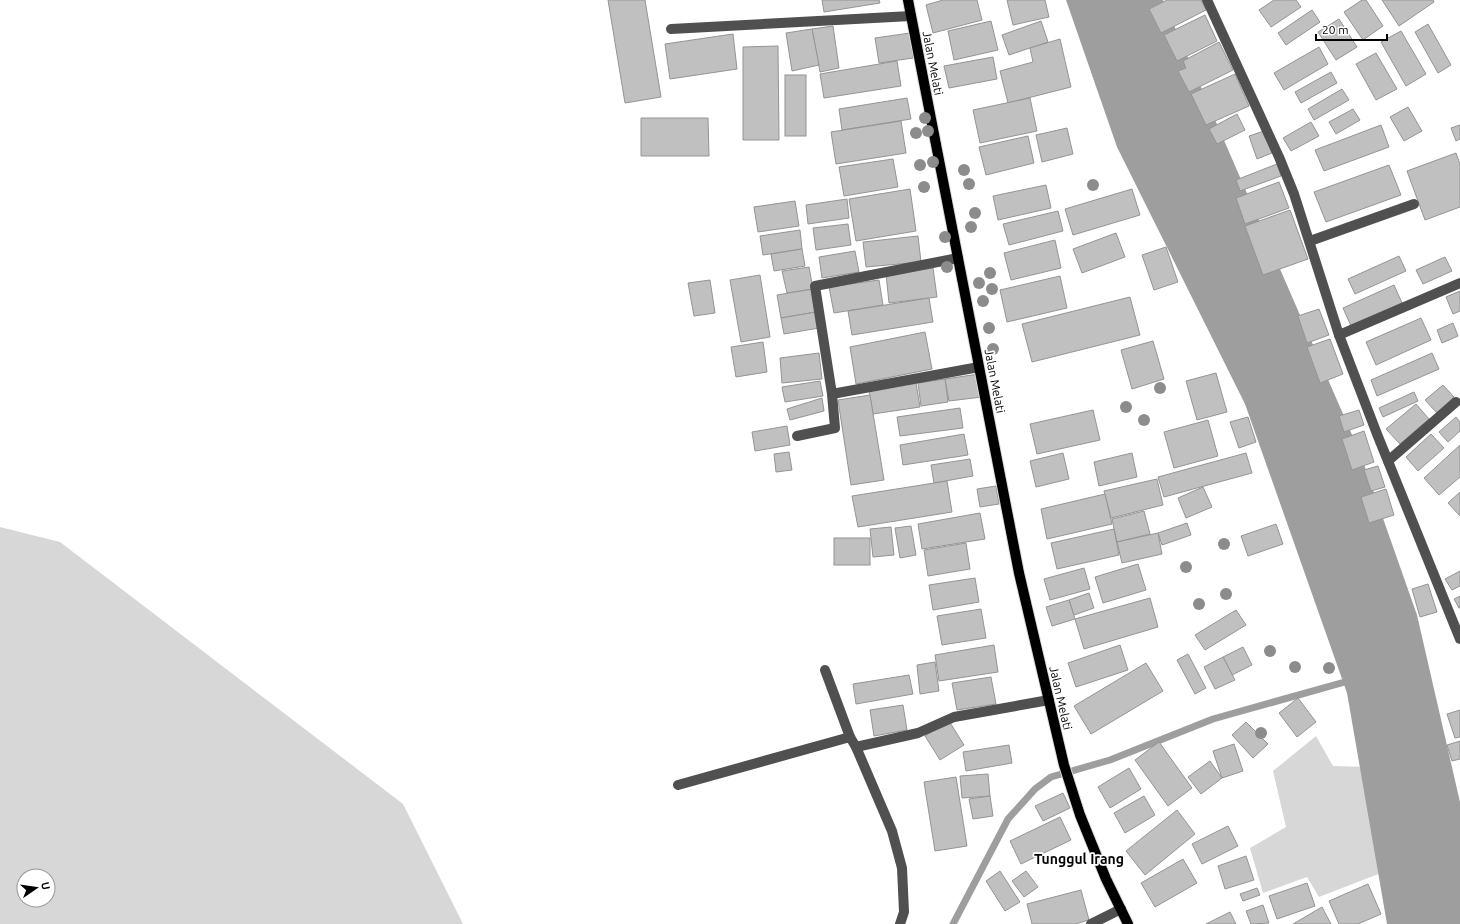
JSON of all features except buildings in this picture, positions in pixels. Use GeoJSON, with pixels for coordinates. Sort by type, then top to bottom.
{"type":"FeatureCollection","features":[{"type":"Feature","properties":{"kind":"main road","name":"Jalan Melati"},"geometry":{"type":"LineString","coordinates":[[908,0],[1019,573],[1064,765],[1080,815],[1106,879],[1121,909]]}},
{"type":"Feature","properties":{"kind":"main road"},"geometry":{"type":"LineString","coordinates":[[1121,909],[1128,924]]}},
{"type":"Feature","properties":{"kind":"street"},"geometry":{"type":"LineString","coordinates":[[1207,0],[1279,157],[1294,194],[1310,240],[1339,335],[1460,639]]}},
{"type":"Feature","properties":{"kind":"street"},"geometry":{"type":"LineString","coordinates":[[671,29],[911,16]]}},
{"type":"Feature","properties":{"kind":"street"},"geometry":{"type":"LineString","coordinates":[[1310,240],[1414,204]]}},
{"type":"Feature","properties":{"kind":"street"},"geometry":{"type":"LineString","coordinates":[[796,436],[835,428],[832,394],[815,286],[958,258]]}},
{"type":"Feature","properties":{"kind":"street"},"geometry":{"type":"LineString","coordinates":[[1339,335],[1460,283]]}},
{"type":"Feature","properties":{"kind":"street"},"geometry":{"type":"LineString","coordinates":[[832,394],[979,367]]}},
{"type":"Feature","properties":{"kind":"street"},"geometry":{"type":"LineString","coordinates":[[1388,461],[1456,402]]}},
{"type":"Feature","properties":{"kind":"street"},"geometry":{"type":"LineString","coordinates":[[825,670],[850,737],[856,747],[892,831],[902,868],[904,912],[900,924]]}},
{"type":"Feature","properties":{"kind":"street"},"geometry":{"type":"LineString","coordinates":[[856,747],[918,733],[954,718],[1049,700]]}},
{"type":"Feature","properties":{"kind":"street"},"geometry":{"type":"LineString","coordinates":[[678,785],[850,737]]}},
{"type":"Feature","properties":{"kind":"street"},"geometry":{"type":"LineString","coordinates":[[1091,924],[1121,909]]}},
{"type":"Feature","properties":{"kind":"shaded area"},"geometry":{"type":"Polygon","coordinates":[[[1066,0],[1163,0],[1360,453],[1417,615],[1460,802],[1460,924],[1387,924],[1347,693],[1245,404],[1117,147],[1066,0]]]}},
{"type":"Feature","properties":{"kind":"shaded area"},"geometry":{"type":"Polygon","coordinates":[[[0,527],[60,542],[403,804],[463,924],[0,924],[0,527]]]}},
{"type":"Feature","properties":{"kind":"shaded area"},"geometry":{"type":"Polygon","coordinates":[[[1316,736],[1333,766],[1370,767],[1386,871],[1319,897],[1307,877],[1263,893],[1250,848],[1286,827],[1273,771],[1316,736]]]}},
{"type":"Feature","properties":{"kind":"waterway"},"geometry":{"type":"LineString","coordinates":[[953,924],[1008,819],[1035,789],[1051,777],[1110,760],[1213,719],[1352,680]]}},
{"type":"Feature","properties":{"kind":"district","name":"Tunggul Irang"},"geometry":{"type":"Point","coordinates":[1079,859]}}]}
